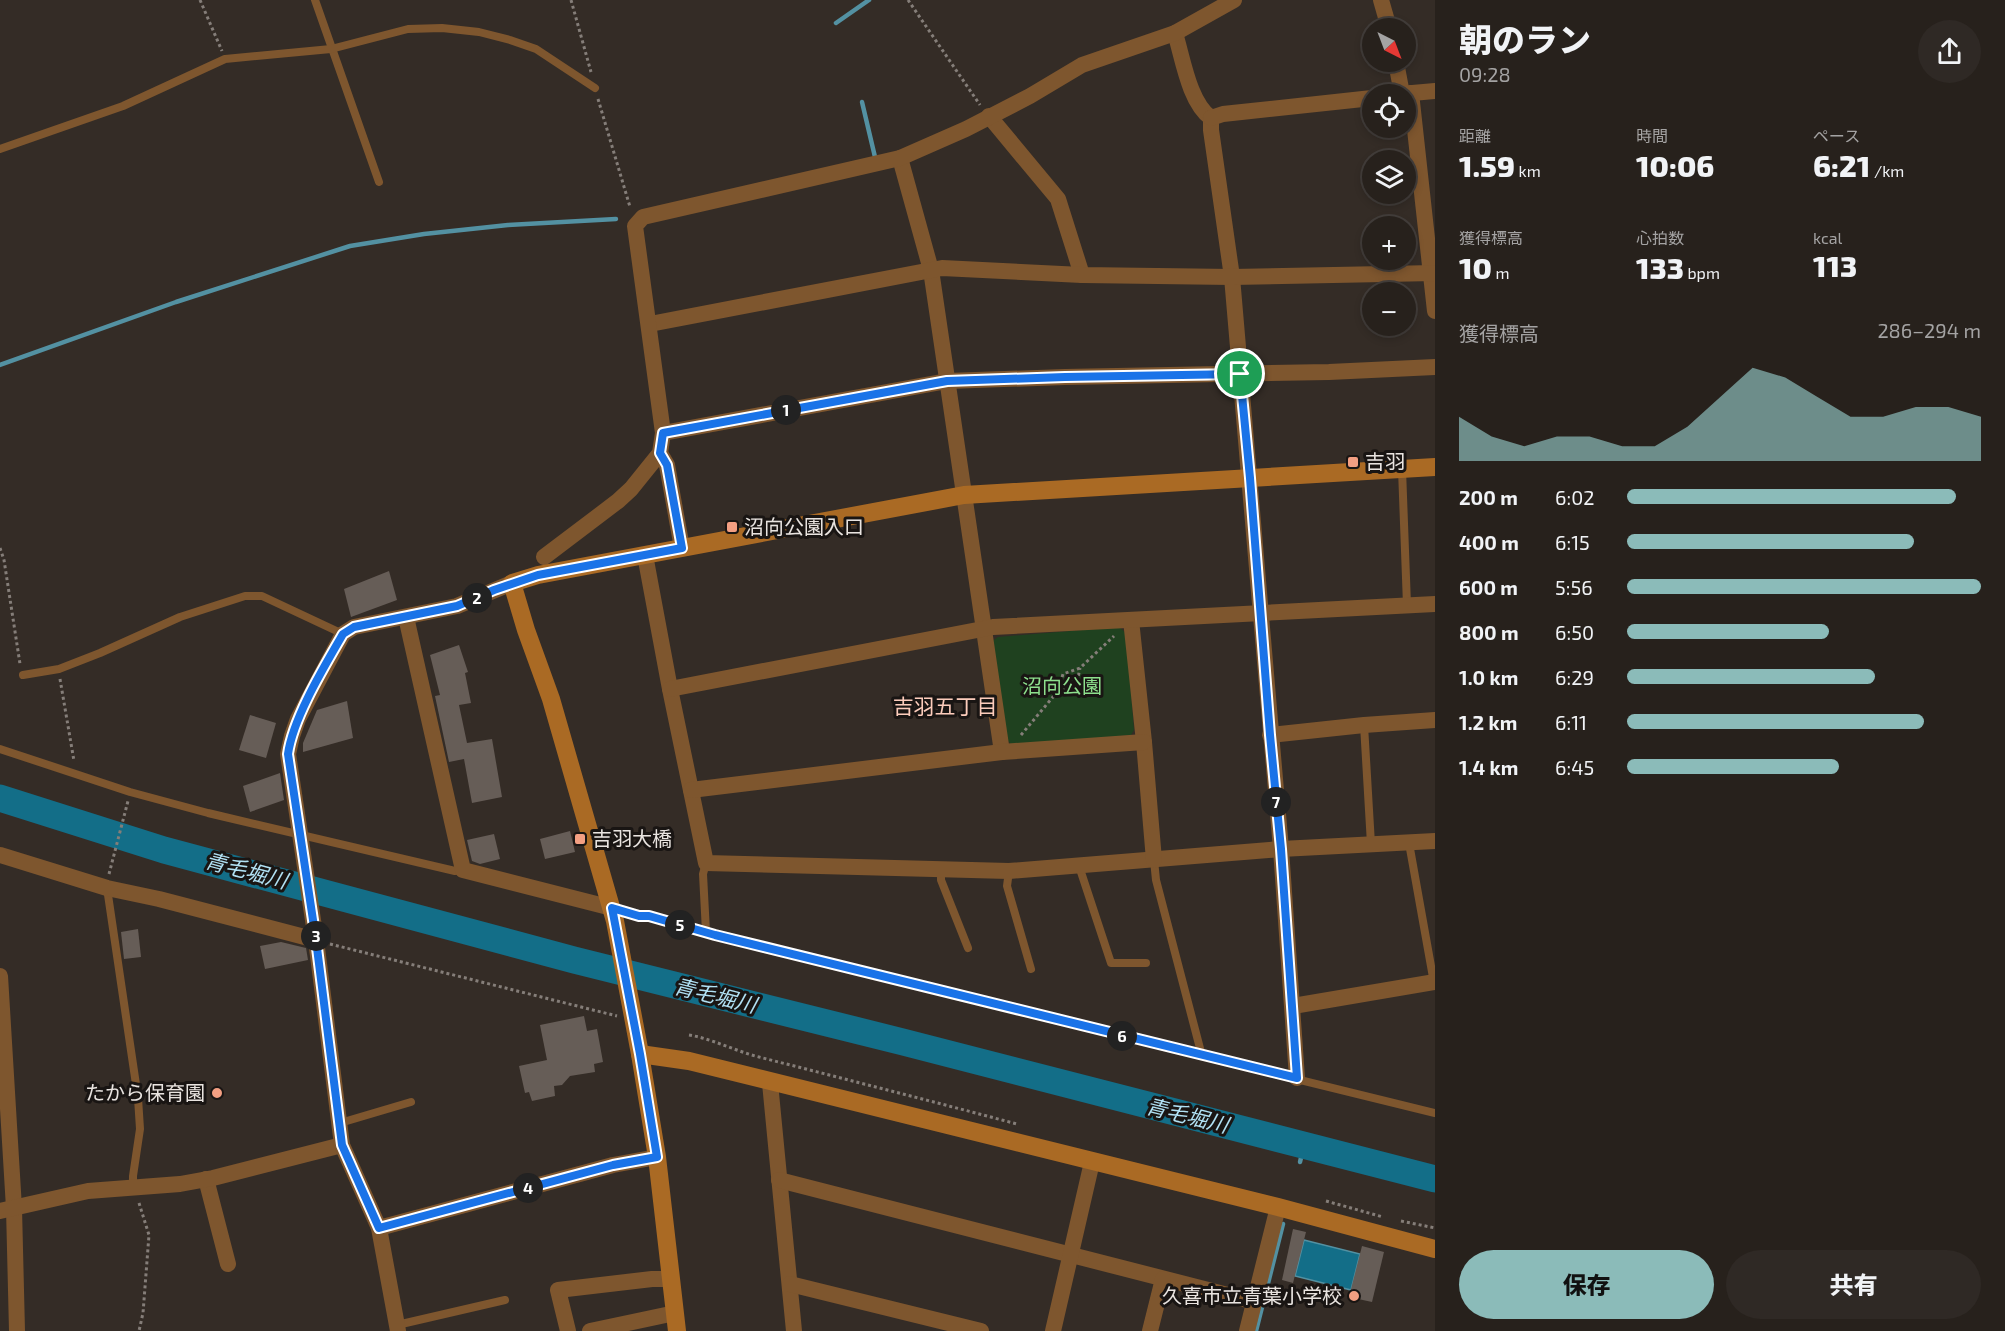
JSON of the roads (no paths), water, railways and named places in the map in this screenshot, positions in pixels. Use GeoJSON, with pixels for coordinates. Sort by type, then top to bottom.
{"type":"FeatureCollection","features":[{"type":"Feature","properties":{"kind":"street"},"geometry":{"type":"LineString","coordinates":[[544,557],[618,501],[660,453],[663,433],[635,226],[643,218],[900,158],[1030,96],[1082,65],[1175,33],[1234,0]]}},
{"type":"Feature","properties":{"kind":"street"},"geometry":{"type":"LineString","coordinates":[[1381,0],[1386,18]]}},
{"type":"Feature","properties":{"kind":"street"},"geometry":{"type":"LineString","coordinates":[[1175,33],[1195,100],[1202,112],[1211,118]]}},
{"type":"Feature","properties":{"kind":"street"},"geometry":{"type":"LineString","coordinates":[[1416,93],[1435,91]]}},
{"type":"Feature","properties":{"kind":"street"},"geometry":{"type":"LineString","coordinates":[[1211,118],[1223,114],[1362,99]]}},
{"type":"Feature","properties":{"kind":"street"},"geometry":{"type":"LineString","coordinates":[[988,116],[1058,199],[1082,274]]}},
{"type":"Feature","properties":{"kind":"street"},"geometry":{"type":"LineString","coordinates":[[1211,118],[1232,277],[1281,849],[1297,1078]]}},
{"type":"Feature","properties":{"kind":"street"},"geometry":{"type":"LineString","coordinates":[[1411,138],[1433,273],[1435,311]]}},
{"type":"Feature","properties":{"kind":"street"},"geometry":{"type":"LineString","coordinates":[[900,158],[931,270],[982,629],[1002,752]]}},
{"type":"Feature","properties":{"kind":"street"},"geometry":{"type":"LineString","coordinates":[[650,324],[942,268],[1232,277],[1433,273]]}},
{"type":"Feature","properties":{"kind":"street"},"geometry":{"type":"LineString","coordinates":[[663,433],[947,381],[1435,367]]}},
{"type":"Feature","properties":{"kind":"street"},"geometry":{"type":"LineString","coordinates":[[660,453],[667,465],[682,548]]}},
{"type":"Feature","properties":{"kind":"street"},"geometry":{"type":"LineString","coordinates":[[398,1328],[379,1228],[342,1145],[319,939],[289,764],[290,746],[298,719],[343,634],[354,627],[457,606],[512,583],[538,575],[964,495],[1435,467]]}},
{"type":"Feature","properties":{"kind":"street"},"geometry":{"type":"LineString","coordinates":[[645,555],[706,863],[1009,871],[1281,849],[1435,841]]}},
{"type":"Feature","properties":{"kind":"street"},"geometry":{"type":"LineString","coordinates":[[512,583],[551,699],[613,914],[625,1015],[640,1054],[657,1157],[676,1322],[590,1331]]}},
{"type":"Feature","properties":{"kind":"street"},"geometry":{"type":"LineString","coordinates":[[670,689],[993,627],[1435,604]]}},
{"type":"Feature","properties":{"kind":"street"},"geometry":{"type":"LineString","coordinates":[[406,617],[463,870],[613,914]]}},
{"type":"Feature","properties":{"kind":"street"},"geometry":{"type":"LineString","coordinates":[[1131,620],[1154,860]]}},
{"type":"Feature","properties":{"kind":"street"},"geometry":{"type":"LineString","coordinates":[[1270,735],[1435,720]]}},
{"type":"Feature","properties":{"kind":"street"},"geometry":{"type":"LineString","coordinates":[[691,790],[1002,752],[1144,742]]}},
{"type":"Feature","properties":{"kind":"street"},"geometry":{"type":"LineString","coordinates":[[0,855],[159,899],[319,939]]}},
{"type":"Feature","properties":{"kind":"street"},"geometry":{"type":"LineString","coordinates":[[0,976],[7,1210],[17,1331]]}},
{"type":"Feature","properties":{"kind":"street"},"geometry":{"type":"LineString","coordinates":[[1293,1006],[1435,985]]}},
{"type":"Feature","properties":{"kind":"street"},"geometry":{"type":"LineString","coordinates":[[640,1054],[689,1061],[770,1083],[1278,1207],[1435,1249]]}},
{"type":"Feature","properties":{"kind":"street"},"geometry":{"type":"LineString","coordinates":[[770,1083],[794,1331]]}},
{"type":"Feature","properties":{"kind":"street"},"geometry":{"type":"LineString","coordinates":[[7,1210],[88,1191],[180,1184],[206,1179],[342,1145]]}},
{"type":"Feature","properties":{"kind":"street"},"geometry":{"type":"LineString","coordinates":[[379,1228],[613,1165],[657,1157]]}},
{"type":"Feature","properties":{"kind":"street"},"geometry":{"type":"LineString","coordinates":[[1053,1331],[1092,1162]]}},
{"type":"Feature","properties":{"kind":"street"},"geometry":{"type":"LineString","coordinates":[[206,1179],[228,1264]]}},
{"type":"Feature","properties":{"kind":"street"},"geometry":{"type":"LineString","coordinates":[[780,1180],[1255,1302]]}},
{"type":"Feature","properties":{"kind":"street"},"geometry":{"type":"LineString","coordinates":[[1247,1331],[1278,1207]]}},
{"type":"Feature","properties":{"kind":"street"},"geometry":{"type":"LineString","coordinates":[[568,1331],[558,1290],[651,1279],[671,1279]]}},
{"type":"Feature","properties":{"kind":"street"},"geometry":{"type":"LineString","coordinates":[[1150,1331],[1163,1279]]}},
{"type":"Feature","properties":{"kind":"street"},"geometry":{"type":"LineString","coordinates":[[790,1284],[981,1331]]}},
{"type":"Feature","properties":{"kind":"lane"},"geometry":{"type":"LineString","coordinates":[[315,0],[379,182]]}},
{"type":"Feature","properties":{"kind":"lane"},"geometry":{"type":"LineString","coordinates":[[0,149],[123,106],[225,59],[332,49],[408,29],[442,28],[478,32],[510,40],[536,49],[595,88]]}},
{"type":"Feature","properties":{"kind":"lane"},"geometry":{"type":"LineString","coordinates":[[1402,469],[1407,605]]}},
{"type":"Feature","properties":{"kind":"lane"},"geometry":{"type":"LineString","coordinates":[[23,675],[59,669],[180,617],[245,596],[262,596],[343,634]]}},
{"type":"Feature","properties":{"kind":"lane"},"geometry":{"type":"LineString","coordinates":[[1364,725],[1371,843]]}},
{"type":"Feature","properties":{"kind":"lane"},"geometry":{"type":"LineString","coordinates":[[0,749],[163,801],[302,838],[455,871],[463,870]]}},
{"type":"Feature","properties":{"kind":"lane"},"geometry":{"type":"LineString","coordinates":[[1410,843],[1435,985]]}},
{"type":"Feature","properties":{"kind":"lane"},"geometry":{"type":"LineString","coordinates":[[1154,860],[1156,880],[1202,1056],[1435,1113]]}},
{"type":"Feature","properties":{"kind":"lane"},"geometry":{"type":"LineString","coordinates":[[613,914],[649,916],[706,932],[703,874],[706,863]]}},
{"type":"Feature","properties":{"kind":"lane"},"geometry":{"type":"LineString","coordinates":[[1079,866],[1110,963],[1146,963]]}},
{"type":"Feature","properties":{"kind":"lane"},"geometry":{"type":"LineString","coordinates":[[941,869],[941,880],[968,948]]}},
{"type":"Feature","properties":{"kind":"lane"},"geometry":{"type":"LineString","coordinates":[[1009,871],[1007,886],[1031,969]]}},
{"type":"Feature","properties":{"kind":"lane"},"geometry":{"type":"LineString","coordinates":[[107,885],[138,1098],[140,1130],[133,1187]]}},
{"type":"Feature","properties":{"kind":"lane"},"geometry":{"type":"LineString","coordinates":[[340,1124],[411,1102]]}},
{"type":"Feature","properties":{"kind":"lane"},"geometry":{"type":"LineString","coordinates":[[398,1328],[505,1300]]}},
{"type":"Feature","properties":{"kind":"water"},"geometry":{"type":"Polygon","coordinates":[[[1304,1240],[1360,1254],[1351,1290],[1295,1276],[1304,1240]]]}},
{"type":"Feature","properties":{"kind":"waterway"},"geometry":{"type":"LineString","coordinates":[[836,23],[869,0]]}},
{"type":"Feature","properties":{"kind":"waterway"},"geometry":{"type":"LineString","coordinates":[[862,102],[875,157]]}},
{"type":"Feature","properties":{"kind":"waterway"},"geometry":{"type":"LineString","coordinates":[[0,365],[176,302],[350,246],[424,234],[508,225],[616,219]]}},
{"type":"Feature","properties":{"kind":"waterway","name":"青毛堀川"},"geometry":{"type":"LineString","coordinates":[[0,798],[164,850],[574,960],[1435,1179]]}},
{"type":"Feature","properties":{"kind":"waterway"},"geometry":{"type":"LineString","coordinates":[[1300,1162],[1304,1145]]}},
{"type":"Feature","properties":{"kind":"waterway"},"geometry":{"type":"LineString","coordinates":[[1256,1331],[1283,1224]]}},
{"type":"Feature","properties":{"kind":"place","name":"吉羽"},"geometry":{"type":"Point","coordinates":[1353,462]}},
{"type":"Feature","properties":{"kind":"place","name":"沼向公園入口"},"geometry":{"type":"Point","coordinates":[732,527]}},
{"type":"Feature","properties":{"kind":"place","name":"吉羽大橋"},"geometry":{"type":"Point","coordinates":[580,839]}},
{"type":"Feature","properties":{"kind":"place","name":"たから保育園"},"geometry":{"type":"Point","coordinates":[217,1093]}},
{"type":"Feature","properties":{"kind":"place","name":"久喜市立青葉小学校"},"geometry":{"type":"Point","coordinates":[1354,1296]}},
{"type":"Feature","properties":{"kind":"district","name":"吉羽五丁目"},"geometry":{"type":"Point","coordinates":[945,707]}},
{"type":"Feature","properties":{"kind":"park label","name":"沼向公園"},"geometry":{"type":"Point","coordinates":[1062,686]}}]}
